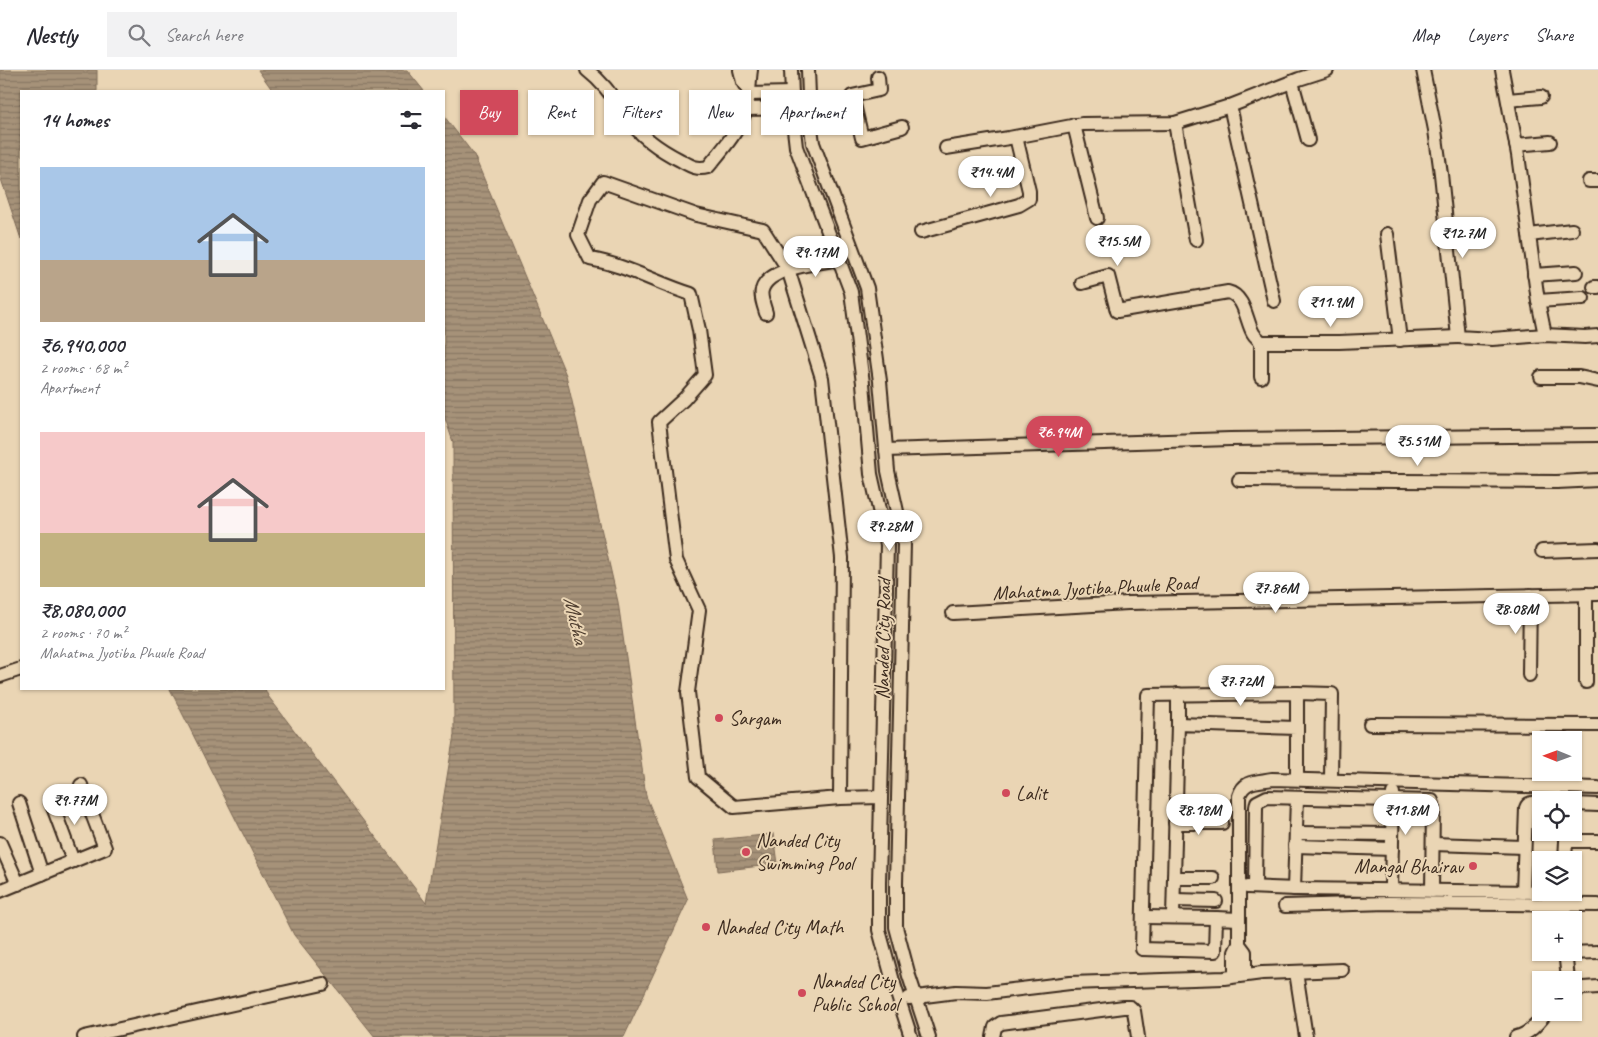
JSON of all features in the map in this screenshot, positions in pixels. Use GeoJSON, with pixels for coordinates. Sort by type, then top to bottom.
{"type":"FeatureCollection","features":[{"type":"Feature","properties":{"kind":"street"},"geometry":{"type":"LineString","coordinates":[[587,70],[612,94],[627,118],[644,136],[671,156],[698,170],[708,167],[731,135]]}},
{"type":"Feature","properties":{"kind":"street"},"geometry":{"type":"LineString","coordinates":[[740,70],[743,82],[748,90]]}},
{"type":"Feature","properties":{"kind":"street"},"geometry":{"type":"LineString","coordinates":[[749,90],[751,70]]}},
{"type":"Feature","properties":{"kind":"street","name":"Nanded City Road"},"geometry":{"type":"LineString","coordinates":[[791,70],[792,90]]}},
{"type":"Feature","properties":{"kind":"street","name":"Nanded City Road"},"geometry":{"type":"LineString","coordinates":[[808,70],[812,143],[867,288],[879,373],[888,471],[904,543],[896,927],[929,1037]]}},
{"type":"Feature","properties":{"kind":"street"},"geometry":{"type":"LineString","coordinates":[[946,148],[1082,124],[1175,123],[1230,106],[1327,70]]}},
{"type":"Feature","properties":{"kind":"street"},"geometry":{"type":"LineString","coordinates":[[1423,70],[1435,130],[1441,174],[1458,337]]}},
{"type":"Feature","properties":{"kind":"street"},"geometry":{"type":"LineString","coordinates":[[1502,70],[1516,145],[1534,275],[1545,335]]}},
{"type":"Feature","properties":{"kind":"street"},"geometry":{"type":"LineString","coordinates":[[878,78],[880,90],[852,96],[862,138],[902,127]]}},
{"type":"Feature","properties":{"kind":"street"},"geometry":{"type":"LineString","coordinates":[[1292,82],[1308,140]]}},
{"type":"Feature","properties":{"kind":"street"},"geometry":{"type":"LineString","coordinates":[[1508,100],[1541,96]]}},
{"type":"Feature","properties":{"kind":"street"},"geometry":{"type":"LineString","coordinates":[[1230,106],[1274,301]]}},
{"type":"Feature","properties":{"kind":"street"},"geometry":{"type":"LineString","coordinates":[[1175,123],[1196,240]]}},
{"type":"Feature","properties":{"kind":"street"},"geometry":{"type":"LineString","coordinates":[[1074,125],[1098,218]]}},
{"type":"Feature","properties":{"kind":"street","name":"Nanded City Road"},"geometry":{"type":"LineString","coordinates":[[795,135],[796,147],[851,292],[863,383],[871,474],[888,544],[879,930],[912,1037]]}},
{"type":"Feature","properties":{"kind":"street"},"geometry":{"type":"LineString","coordinates":[[921,232],[1019,204],[1029,199],[1029,191],[1016,137]]}},
{"type":"Feature","properties":{"kind":"street"},"geometry":{"type":"LineString","coordinates":[[1516,145],[1550,142]]}},
{"type":"Feature","properties":{"kind":"street"},"geometry":{"type":"LineString","coordinates":[[840,798],[842,558],[822,378],[788,269],[762,230],[696,215],[603,182],[590,200],[578,235],[590,259],[610,263],[691,294],[695,309],[705,375],[684,399],[659,422],[676,560],[699,610],[688,692],[698,777],[734,807],[840,798],[881,797]]}},
{"type":"Feature","properties":{"kind":"street"},"geometry":{"type":"LineString","coordinates":[[1529,235],[1572,230]]}},
{"type":"Feature","properties":{"kind":"street"},"geometry":{"type":"LineString","coordinates":[[1387,234],[1400,340]]}},
{"type":"Feature","properties":{"kind":"street"},"geometry":{"type":"LineString","coordinates":[[766,313],[761,292],[765,282],[772,276],[788,269],[839,259]]}},
{"type":"Feature","properties":{"kind":"street"},"geometry":{"type":"LineString","coordinates":[[1534,275],[1576,272]]}},
{"type":"Feature","properties":{"kind":"street"},"geometry":{"type":"LineString","coordinates":[[1082,283],[1108,276],[1117,311],[1228,292],[1233,293],[1240,301],[1253,334],[1262,342],[1400,340],[1458,337],[1492,339],[1545,335],[1598,336]]}},
{"type":"Feature","properties":{"kind":"street"},"geometry":{"type":"LineString","coordinates":[[1538,301],[1583,298]]}},
{"type":"Feature","properties":{"kind":"street"},"geometry":{"type":"LineString","coordinates":[[1261,377],[1262,342]]}},
{"type":"Feature","properties":{"kind":"street"},"geometry":{"type":"LineString","coordinates":[[1541,377],[1579,377],[1598,381]]}},
{"type":"Feature","properties":{"kind":"street"},"geometry":{"type":"LineString","coordinates":[[886,450],[1230,439],[1598,435]]}},
{"type":"Feature","properties":{"kind":"street"},"geometry":{"type":"LineString","coordinates":[[1239,480],[1557,482],[1598,480]]}},
{"type":"Feature","properties":{"kind":"street"},"geometry":{"type":"LineString","coordinates":[[882,520],[898,515]]}},
{"type":"Feature","properties":{"kind":"street"},"geometry":{"type":"LineString","coordinates":[[1542,550],[1598,549]]}},
{"type":"Feature","properties":{"kind":"street"},"geometry":{"type":"LineString","coordinates":[[1586,682],[1592,594]]}},
{"type":"Feature","properties":{"kind":"street","name":"Mahatma Jyotiba Phuule Road"},"geometry":{"type":"LineString","coordinates":[[953,614],[1128,603],[1592,594]]}},
{"type":"Feature","properties":{"kind":"street"},"geometry":{"type":"LineString","coordinates":[[1529,675],[1530,595]]}},
{"type":"Feature","properties":{"kind":"street"},"geometry":{"type":"LineString","coordinates":[[0,676],[20,669]]}},
{"type":"Feature","properties":{"kind":"street"},"geometry":{"type":"LineString","coordinates":[[1297,693],[1297,779]]}},
{"type":"Feature","properties":{"kind":"street"},"geometry":{"type":"LineString","coordinates":[[1216,918],[1216,950],[1142,950],[1149,694],[1330,694],[1332,695],[1331,780]]}},
{"type":"Feature","properties":{"kind":"street"},"geometry":{"type":"LineString","coordinates":[[1173,917],[1178,694]]}},
{"type":"Feature","properties":{"kind":"street"},"geometry":{"type":"LineString","coordinates":[[1178,724],[1297,728]]}},
{"type":"Feature","properties":{"kind":"street"},"geometry":{"type":"LineString","coordinates":[[1370,724],[1598,725]]}},
{"type":"Feature","properties":{"kind":"street"},"geometry":{"type":"LineString","coordinates":[[1240,976],[1235,952],[1239,944],[1239,796],[1246,784],[1272,778],[1598,788]]}},
{"type":"Feature","properties":{"kind":"street"},"geometry":{"type":"LineString","coordinates":[[1391,890],[1393,782]]}},
{"type":"Feature","properties":{"kind":"street"},"geometry":{"type":"LineString","coordinates":[[0,891],[105,848],[81,785]]}},
{"type":"Feature","properties":{"kind":"street"},"geometry":{"type":"LineString","coordinates":[[1255,887],[1257,802],[1267,797],[1432,801],[1432,891]]}},
{"type":"Feature","properties":{"kind":"street"},"geometry":{"type":"LineString","coordinates":[[1294,889],[1296,798]]}},
{"type":"Feature","properties":{"kind":"street"},"geometry":{"type":"LineString","coordinates":[[50,800],[73,861]]}},
{"type":"Feature","properties":{"kind":"street"},"geometry":{"type":"LineString","coordinates":[[19,803],[42,874]]}},
{"type":"Feature","properties":{"kind":"street"},"geometry":{"type":"LineString","coordinates":[[1523,892],[1523,847],[1527,806],[1532,803]]}},
{"type":"Feature","properties":{"kind":"street"},"geometry":{"type":"LineString","coordinates":[[1582,804],[1598,805]]}},
{"type":"Feature","properties":{"kind":"street"},"geometry":{"type":"LineString","coordinates":[[1175,822],[1222,823]]}},
{"type":"Feature","properties":{"kind":"street"},"geometry":{"type":"LineString","coordinates":[[1296,840],[1392,834]]}},
{"type":"Feature","properties":{"kind":"street"},"geometry":{"type":"LineString","coordinates":[[1582,839],[1598,841]]}},
{"type":"Feature","properties":{"kind":"street"},"geometry":{"type":"LineString","coordinates":[[1296,840],[1392,849]]}},
{"type":"Feature","properties":{"kind":"street"},"geometry":{"type":"LineString","coordinates":[[0,843],[18,884]]}},
{"type":"Feature","properties":{"kind":"street"},"geometry":{"type":"LineString","coordinates":[[1433,844],[1523,847]]}},
{"type":"Feature","properties":{"kind":"street"},"geometry":{"type":"LineString","coordinates":[[1174,878],[1213,878]]}},
{"type":"Feature","properties":{"kind":"street"},"geometry":{"type":"LineString","coordinates":[[1239,886],[1294,889],[1532,892]]}},
{"type":"Feature","properties":{"kind":"street"},"geometry":{"type":"LineString","coordinates":[[1174,900],[1216,901]]}},
{"type":"Feature","properties":{"kind":"street"},"geometry":{"type":"LineString","coordinates":[[1286,906],[1397,903],[1598,905]]}},
{"type":"Feature","properties":{"kind":"street"},"geometry":{"type":"LineString","coordinates":[[1143,917],[1239,919]]}},
{"type":"Feature","properties":{"kind":"street"},"geometry":{"type":"LineString","coordinates":[[1567,971],[1566,960],[1568,953],[1598,952]]}},
{"type":"Feature","properties":{"kind":"street"},"geometry":{"type":"LineString","coordinates":[[899,999],[956,992],[987,993],[1070,983],[1224,978],[1262,973],[1342,970]]}},
{"type":"Feature","properties":{"kind":"street"},"geometry":{"type":"LineString","coordinates":[[1296,972],[1306,1037]]}},
{"type":"Feature","properties":{"kind":"street"},"geometry":{"type":"LineString","coordinates":[[85,1037],[323,984]]}},
{"type":"Feature","properties":{"kind":"street"},"geometry":{"type":"LineString","coordinates":[[1582,988],[1598,987]]}},
{"type":"Feature","properties":{"kind":"street"},"geometry":{"type":"LineString","coordinates":[[993,1037],[995,1027],[1000,1023],[1124,1006],[1130,1007],[1134,1011],[1138,1037]]}},
{"type":"Feature","properties":{"kind":"street"},"geometry":{"type":"LineString","coordinates":[[1516,1037],[1534,1028],[1540,1021]]}},
{"type":"Feature","properties":{"kind":"water"},"geometry":{"type":"Polygon","coordinates":[[[0,70],[97,70],[97,90],[20,90],[20,236],[0,176],[0,70]]]}},
{"type":"Feature","properties":{"kind":"water"},"geometry":{"type":"Polygon","coordinates":[[[258,70],[407,70],[423,90],[272,90],[258,70]]]}},
{"type":"Feature","properties":{"kind":"water","name":"Mutha"},"geometry":{"type":"Polygon","coordinates":[[[445,117],[474,155],[566,375],[618,602],[646,796],[688,900],[624,1037],[375,1037],[294,935],[171,690],[265,690],[268,696],[426,903],[454,735],[453,442],[445,418],[445,117]]]}},
{"type":"Feature","properties":{"kind":"water","name":"Nanded City Swimming Pool"},"geometry":{"type":"Polygon","coordinates":[[[774,834],[778,864],[718,871],[715,840],[774,834]]]}},
{"type":"Feature","properties":{"kind":"place","name":"Sargam"},"geometry":{"type":"Point","coordinates":[719,718]}},
{"type":"Feature","properties":{"kind":"place","name":"Lalit"},"geometry":{"type":"Point","coordinates":[1006,793]}},
{"type":"Feature","properties":{"kind":"place","name":"Nanded City Swimming Pool"},"geometry":{"type":"Point","coordinates":[746,852]}},
{"type":"Feature","properties":{"kind":"place","name":"Mangal Bhairav"},"geometry":{"type":"Point","coordinates":[1473,866]}},
{"type":"Feature","properties":{"kind":"place","name":"Nanded City Math"},"geometry":{"type":"Point","coordinates":[706,927]}},
{"type":"Feature","properties":{"kind":"place","name":"Nanded City Public School"},"geometry":{"type":"Point","coordinates":[802,993]}}]}
